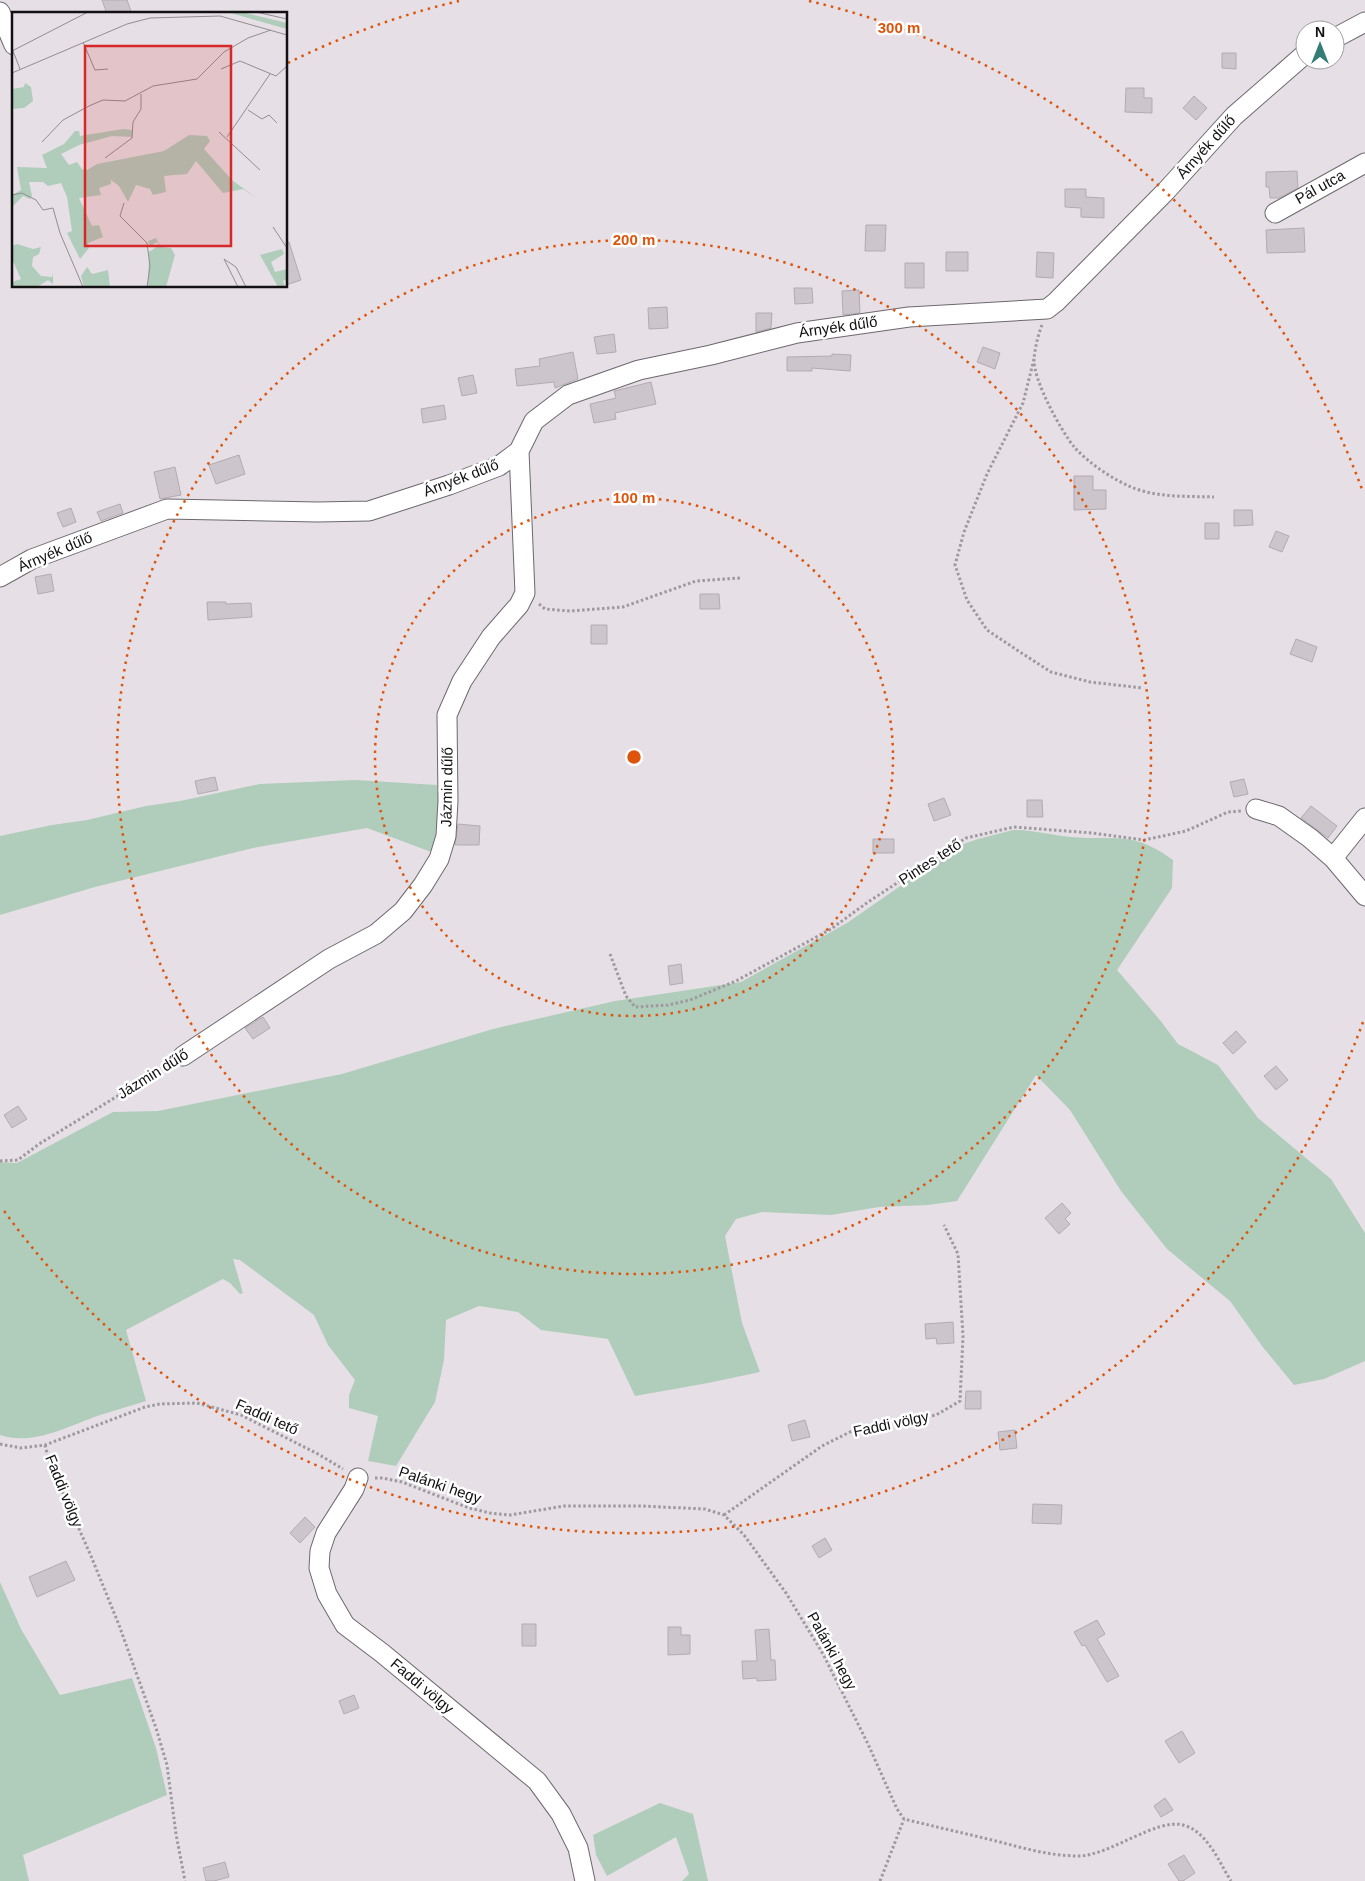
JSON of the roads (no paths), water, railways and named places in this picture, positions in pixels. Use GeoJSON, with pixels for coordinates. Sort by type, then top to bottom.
{"type":"FeatureCollection","features":[{"type":"Feature","properties":{"kind":"street"},"geometry":{"type":"LineString","coordinates":[[0,12],[12,40]]}},
{"type":"Feature","properties":{"kind":"street"},"geometry":{"type":"LineString","coordinates":[[1345,33],[1365,22]]}},
{"type":"Feature","properties":{"kind":"street","name":"Árnyék dűlő"},"geometry":{"type":"LineString","coordinates":[[0,577],[32,559],[166,509],[318,512],[369,511],[499,466],[519,451],[534,421],[568,394],[639,370],[711,355],[797,333],[909,317],[1047,308],[1056,302],[1166,191],[1234,116],[1295,63]]}},
{"type":"Feature","properties":{"kind":"street","name":"Pál utca"},"geometry":{"type":"LineString","coordinates":[[1275,212],[1365,163]]}},
{"type":"Feature","properties":{"kind":"street","name":"Jázmin dűlő"},"geometry":{"type":"LineString","coordinates":[[183,1056],[328,959],[376,934],[403,911],[439,860],[446,836],[448,801],[447,715],[462,681],[491,637],[519,605],[524,593],[519,451]]}},
{"type":"Feature","properties":{"kind":"street"},"geometry":{"type":"LineString","coordinates":[[1256,809],[1279,816],[1333,858],[1365,896]]}},
{"type":"Feature","properties":{"kind":"street"},"geometry":{"type":"LineString","coordinates":[[1333,858],[1365,818]]}},
{"type":"Feature","properties":{"kind":"street","name":"Faddi völgy"},"geometry":{"type":"LineString","coordinates":[[358,1478],[354,1489],[326,1533],[320,1551],[318,1568],[327,1594],[345,1625],[538,1781],[561,1814],[578,1848],[585,1881]]}}]}
